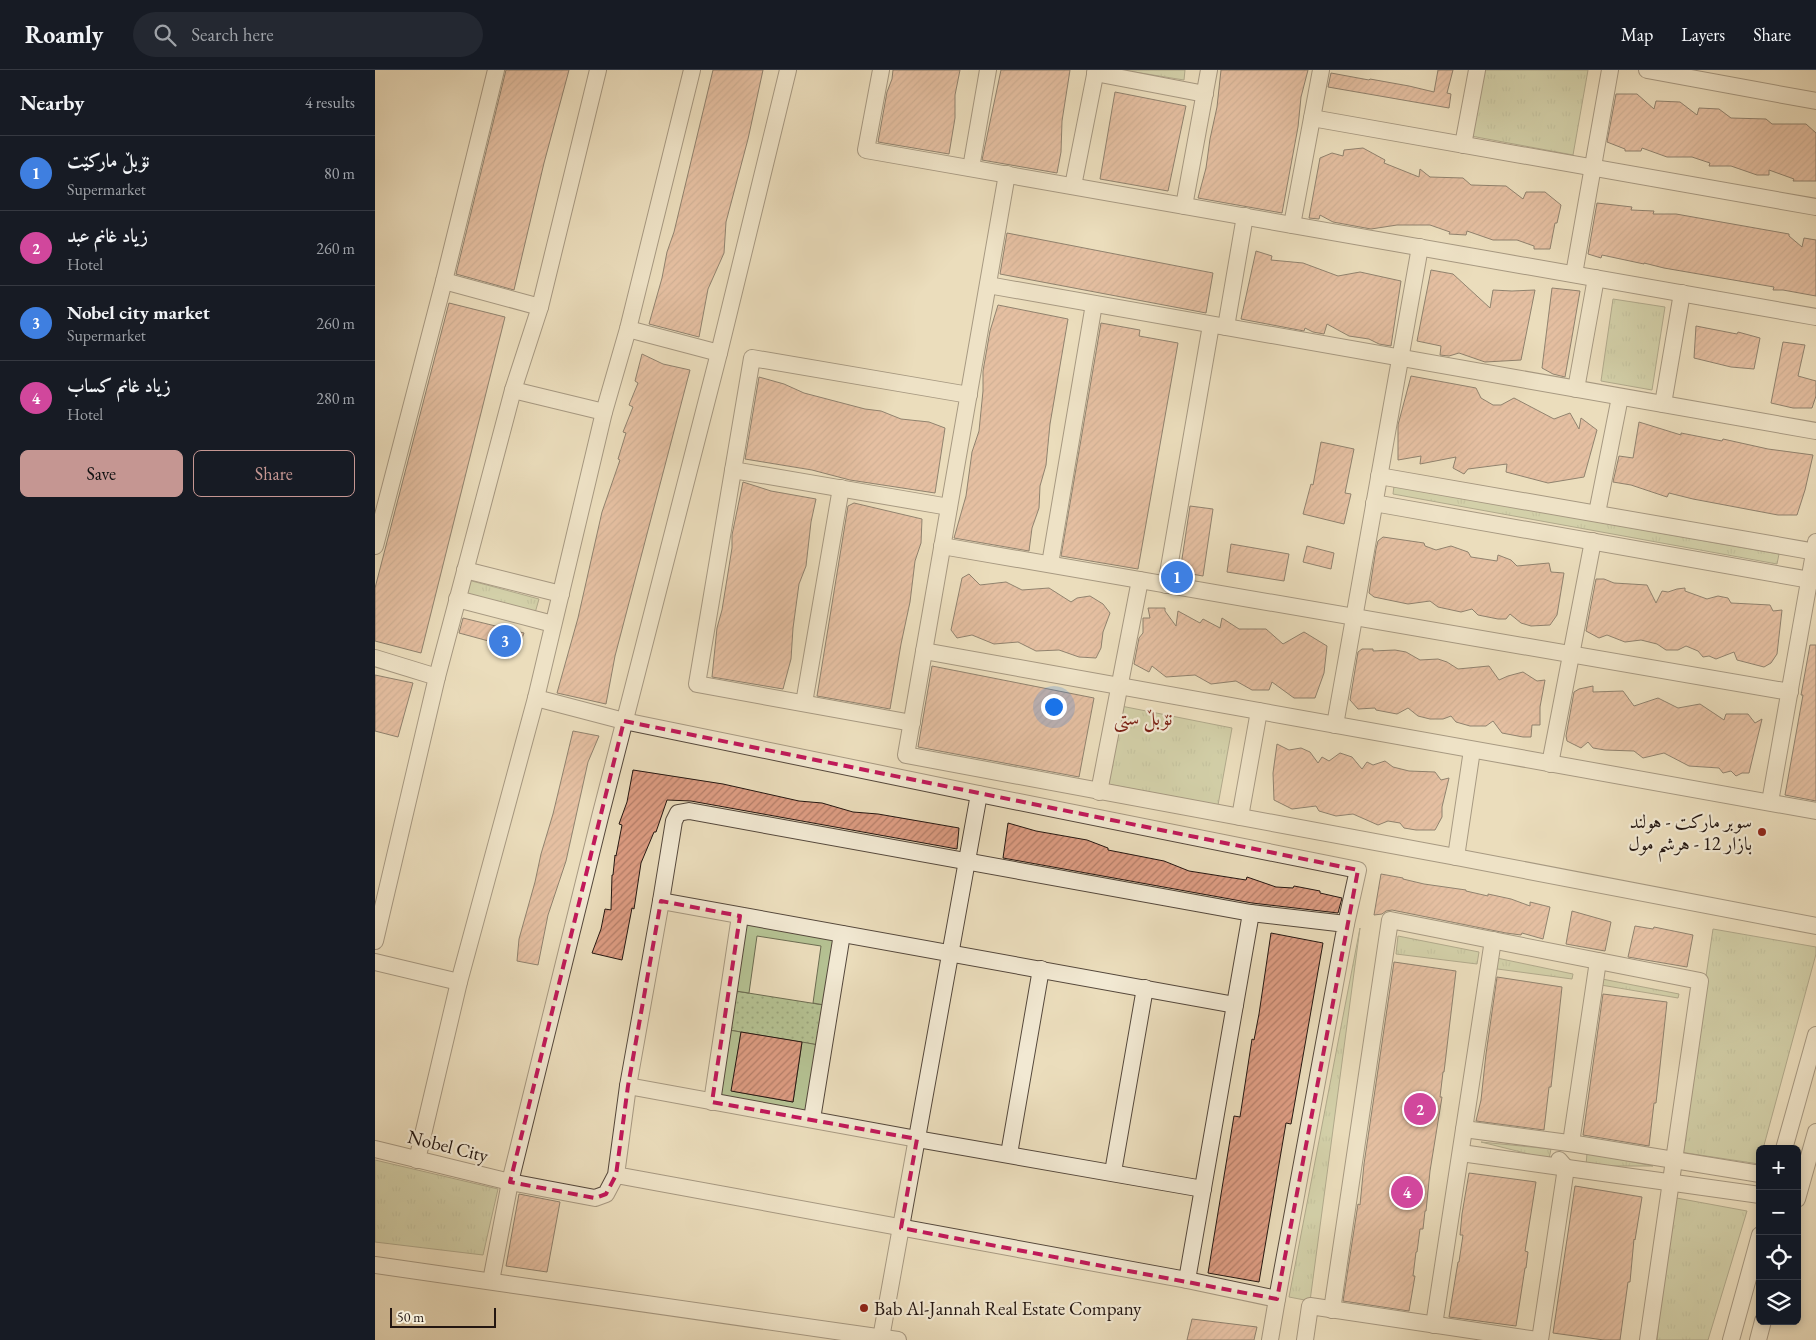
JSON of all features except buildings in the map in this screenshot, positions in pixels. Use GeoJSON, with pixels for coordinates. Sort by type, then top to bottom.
{"type":"FeatureCollection","features":[{"type":"Feature","properties":{"kind":"street"},"geometry":{"type":"LineString","coordinates":[[375,546],[444,282],[496,70]]}},
{"type":"Feature","properties":{"kind":"street"},"geometry":{"type":"LineString","coordinates":[[375,941],[457,598],[513,390],[540,307],[598,70]]}},
{"type":"Feature","properties":{"kind":"street"},"geometry":{"type":"LineString","coordinates":[[417,1160],[459,982],[536,698],[604,412],[628,329],[692,70]]}},
{"type":"Feature","properties":{"kind":"street"},"geometry":{"type":"LineString","coordinates":[[491,1282],[511,1182],[624,721],[719,352],[788,70]]}},
{"type":"Feature","properties":{"kind":"street"},"geometry":{"type":"LineString","coordinates":[[881,70],[867,150],[1816,317]]}},
{"type":"Feature","properties":{"kind":"street"},"geometry":{"type":"LineString","coordinates":[[971,168],[988,70]]}},
{"type":"Feature","properties":{"kind":"street"},"geometry":{"type":"LineString","coordinates":[[1184,206],[1209,70]]}},
{"type":"Feature","properties":{"kind":"street"},"geometry":{"type":"LineString","coordinates":[[1293,225],[1321,70]]}},
{"type":"Feature","properties":{"kind":"street"},"geometry":{"type":"LineString","coordinates":[[1463,145],[1477,70]]}},
{"type":"Feature","properties":{"kind":"street"},"geometry":{"type":"LineString","coordinates":[[1574,274],[1611,70]]}},
{"type":"Feature","properties":{"kind":"street"},"geometry":{"type":"LineString","coordinates":[[1647,70],[1816,101]]}},
{"type":"Feature","properties":{"kind":"street"},"geometry":{"type":"LineString","coordinates":[[1073,186],[1095,72],[1205,94]]}},
{"type":"Feature","properties":{"kind":"street"},"geometry":{"type":"LineString","coordinates":[[1312,118],[1816,206]]}},
{"type":"Feature","properties":{"kind":"street"},"geometry":{"type":"LineString","coordinates":[[1007,174],[906,755],[1816,926]]}},
{"type":"Feature","properties":{"kind":"street"},"geometry":{"type":"LineString","coordinates":[[1166,584],[1219,326],[1245,216]]}},
{"type":"Feature","properties":{"kind":"street"},"geometry":{"type":"LineString","coordinates":[[1335,725],[1420,247]]}},
{"type":"Feature","properties":{"kind":"street"},"geometry":{"type":"LineString","coordinates":[[1576,389],[1596,278]]}},
{"type":"Feature","properties":{"kind":"street"},"geometry":{"type":"LineString","coordinates":[[444,282],[540,307]]}},
{"type":"Feature","properties":{"kind":"street"},"geometry":{"type":"LineString","coordinates":[[987,285],[1816,431]]}},
{"type":"Feature","properties":{"kind":"street"},"geometry":{"type":"LineString","coordinates":[[1663,404],[1682,293]]}},
{"type":"Feature","properties":{"kind":"street"},"geometry":{"type":"LineString","coordinates":[[1049,564],[1094,304]]}},
{"type":"Feature","properties":{"kind":"street"},"geometry":{"type":"LineString","coordinates":[[628,329],[719,352]]}},
{"type":"Feature","properties":{"kind":"street"},"geometry":{"type":"LineString","coordinates":[[912,722],[697,684],[752,358],[969,395]]}},
{"type":"Feature","properties":{"kind":"street"},"geometry":{"type":"LineString","coordinates":[[513,390],[604,412]]}},
{"type":"Feature","properties":{"kind":"street"},"geometry":{"type":"LineString","coordinates":[[1597,513],[1620,397]]}},
{"type":"Feature","properties":{"kind":"street"},"geometry":{"type":"LineString","coordinates":[[733,470],[949,506]]}},
{"type":"Feature","properties":{"kind":"street"},"geometry":{"type":"LineString","coordinates":[[1379,476],[1815,548],[1813,581],[1789,692],[1770,802]]}},
{"type":"Feature","properties":{"kind":"street"},"geometry":{"type":"LineString","coordinates":[[804,703],[841,488]]}},
{"type":"Feature","properties":{"kind":"street"},"geometry":{"type":"LineString","coordinates":[[1374,503],[1813,581]]}},
{"type":"Feature","properties":{"kind":"street"},"geometry":{"type":"LineString","coordinates":[[1550,764],[1593,541]]}},
{"type":"Feature","properties":{"kind":"street"},"geometry":{"type":"LineString","coordinates":[[942,546],[1789,692]]}},
{"type":"Feature","properties":{"kind":"street"},"geometry":{"type":"LineString","coordinates":[[465,570],[561,594]]}},
{"type":"Feature","properties":{"kind":"street"},"geometry":{"type":"LineString","coordinates":[[1099,792],[1140,580]]}},
{"type":"Feature","properties":{"kind":"street"},"geometry":{"type":"LineString","coordinates":[[457,598],[553,624]]}},
{"type":"Feature","properties":{"kind":"street"},"geometry":{"type":"LineString","coordinates":[[924,651],[1816,811]]}},
{"type":"Feature","properties":{"kind":"street"},"geometry":{"type":"LineString","coordinates":[[375,658],[437,677]]}},
{"type":"Feature","properties":{"kind":"street"},"geometry":{"type":"LineString","coordinates":[[536,698],[624,721],[1358,870],[1346,924],[1270,1340]]}},
{"type":"Feature","properties":{"kind":"street"},"geometry":{"type":"LineString","coordinates":[[1240,817],[1259,711]]}},
{"type":"Feature","properties":{"kind":"street"},"geometry":{"type":"LineString","coordinates":[[1456,857],[1472,750]]}},
{"type":"Feature","properties":{"kind":"street"},"geometry":{"type":"LineString","coordinates":[[881,1338],[979,794]]}},
{"type":"Feature","properties":{"kind":"street"},"geometry":{"type":"LineString","coordinates":[[1277,1299],[1187,1280],[616,1175],[628,1086],[674,821],[678,813],[689,811],[1251,913],[1346,924]]}},
{"type":"Feature","properties":{"kind":"street"},"geometry":{"type":"LineString","coordinates":[[661,902],[1235,1005]]}},
{"type":"Feature","properties":{"kind":"street"},"geometry":{"type":"LineString","coordinates":[[1187,1280],[1251,913]]}},
{"type":"Feature","properties":{"kind":"street"},"geometry":{"type":"LineString","coordinates":[[712,1102],[740,916]]}},
{"type":"Feature","properties":{"kind":"street"},"geometry":{"type":"LineString","coordinates":[[1332,1310],[1390,920],[1700,981],[1648,1340]]}},
{"type":"Feature","properties":{"kind":"street"},"geometry":{"type":"LineString","coordinates":[[812,1119],[842,934]]}},
{"type":"Feature","properties":{"kind":"street"},"geometry":{"type":"LineString","coordinates":[[1434,1325],[1493,940]]}},
{"type":"Feature","properties":{"kind":"street"},"geometry":{"type":"LineString","coordinates":[[1572,1143],[1598,961]]}},
{"type":"Feature","properties":{"kind":"street"},"geometry":{"type":"LineString","coordinates":[[375,962],[459,982]]}},
{"type":"Feature","properties":{"kind":"street"},"geometry":{"type":"LineString","coordinates":[[1009,1154],[1041,969]]}},
{"type":"Feature","properties":{"kind":"street"},"geometry":{"type":"LineString","coordinates":[[1113,1172],[1145,988]]}},
{"type":"Feature","properties":{"kind":"street"},"geometry":{"type":"LineString","coordinates":[[1785,1145],[1816,1036]]}},
{"type":"Feature","properties":{"kind":"street"},"geometry":{"type":"LineString","coordinates":[[628,1086],[1203,1189]]}},
{"type":"Feature","properties":{"kind":"street"},"geometry":{"type":"LineString","coordinates":[[1464,1129],[1572,1143],[1756,1173]]}},
{"type":"Feature","properties":{"kind":"street"},"geometry":{"type":"LineString","coordinates":[[1800,1190],[1816,1132]]}},
{"type":"Feature","properties":{"kind":"street"},"geometry":{"type":"LineString","coordinates":[[1569,1168],[1578,1164],[1582,1157],[1581,1150],[1572,1143]]}},
{"type":"Feature","properties":{"kind":"street","name":"Nobel City"},"geometry":{"type":"LineString","coordinates":[[375,1149],[511,1182],[595,1198],[606,1194],[616,1175]]}},
{"type":"Feature","properties":{"kind":"street"},"geometry":{"type":"LineString","coordinates":[[1461,1152],[1756,1194]]}},
{"type":"Feature","properties":{"kind":"street"},"geometry":{"type":"LineString","coordinates":[[1305,1340],[1310,1306],[1538,1340],[1569,1168]]}},
{"type":"Feature","properties":{"kind":"street"},"geometry":{"type":"LineString","coordinates":[[1731,1340],[1756,1249]]}},
{"type":"Feature","properties":{"kind":"street"},"geometry":{"type":"LineString","coordinates":[[375,1265],[898,1340]]}},
{"type":"Feature","properties":{"kind":"street"},"geometry":{"type":"LineString","coordinates":[[1758,1340],[1762,1325]]}},
{"type":"Feature","properties":{"kind":"highlighted area"},"geometry":{"type":"Polygon","coordinates":[[[624,721],[1358,870],[1277,1299],[901,1228],[917,1139],[712,1102],[740,916],[661,901],[628,1086],[616,1175],[606,1194],[595,1198],[510,1182],[624,721]]]}},
{"type":"Feature","properties":{"kind":"green space"},"geometry":{"type":"Polygon","coordinates":[[[1122,70],[1185,70],[1184,80],[1122,70]]]}},
{"type":"Feature","properties":{"kind":"green space"},"geometry":{"type":"Polygon","coordinates":[[[1484,70],[1588,70],[1573,155],[1471,136],[1484,70]]]}},
{"type":"Feature","properties":{"kind":"green space"},"geometry":{"type":"Polygon","coordinates":[[[1613,299],[1665,307],[1652,390],[1601,381],[1613,299]]]}},
{"type":"Feature","properties":{"kind":"green space"},"geometry":{"type":"Polygon","coordinates":[[[1394,486],[1779,554],[1777,564],[1393,494],[1394,486]]]}},
{"type":"Feature","properties":{"kind":"green space"},"geometry":{"type":"Polygon","coordinates":[[[468,580],[539,599],[535,613],[464,595],[468,580]]]}},
{"type":"Feature","properties":{"kind":"green space"},"geometry":{"type":"Polygon","coordinates":[[[1121,706],[1232,728],[1218,805],[1107,784],[1121,706]]]}},
{"type":"Feature","properties":{"kind":"green space"},"geometry":{"type":"Polygon","coordinates":[[[740,916],[842,934],[830,1006],[813,1003],[821,946],[757,936],[749,993],[729,990],[740,916]]]}},
{"type":"Feature","properties":{"kind":"green space"},"geometry":{"type":"Polygon","coordinates":[[[1360,928],[1310,1301],[1289,1297],[1360,928]]]}},
{"type":"Feature","properties":{"kind":"green space"},"geometry":{"type":"Polygon","coordinates":[[[1713,929],[1816,947],[1816,954],[1764,1145],[1756,1145],[1756,1164],[1680,1152],[1713,929]]]}},
{"type":"Feature","properties":{"kind":"green space"},"geometry":{"type":"Polygon","coordinates":[[[1398,936],[1479,952],[1477,964],[1396,954],[1398,936]]]}},
{"type":"Feature","properties":{"kind":"green space"},"geometry":{"type":"Polygon","coordinates":[[[1492,957],[1573,974],[1572,979],[1490,968],[1492,957]]]}},
{"type":"Feature","properties":{"kind":"green space"},"geometry":{"type":"Polygon","coordinates":[[[1597,978],[1679,994],[1678,998],[1595,984],[1597,978]]]}},
{"type":"Feature","properties":{"kind":"green space"},"geometry":{"type":"Polygon","coordinates":[[[729,990],[830,1006],[824,1046],[723,1029],[729,990]]]}},
{"type":"Feature","properties":{"kind":"green space"},"geometry":{"type":"Polygon","coordinates":[[[723,1029],[741,1032],[732,1091],[793,1102],[802,1042],[824,1046],[812,1119],[712,1102],[723,1029]]]}},
{"type":"Feature","properties":{"kind":"green space"},"geometry":{"type":"Polygon","coordinates":[[[1481,1142],[1551,1149],[1549,1159],[1481,1142]]]}},
{"type":"Feature","properties":{"kind":"green space"},"geometry":{"type":"Polygon","coordinates":[[[1587,1153],[1653,1166],[1586,1166],[1587,1153]]]}},
{"type":"Feature","properties":{"kind":"green space"},"geometry":{"type":"Polygon","coordinates":[[[375,1160],[498,1189],[483,1255],[375,1242],[375,1160]]]}},
{"type":"Feature","properties":{"kind":"green space"},"geometry":{"type":"Polygon","coordinates":[[[1671,1197],[1747,1211],[1708,1340],[1657,1340],[1671,1197]]]}},
{"type":"Feature","properties":{"kind":"place","name":"نۆبڵ مارکێت"},"geometry":{"type":"Point","coordinates":[1177,577]}},
{"type":"Feature","properties":{"kind":"place","name":"Nobel city market"},"geometry":{"type":"Point","coordinates":[505,641]}},
{"type":"Feature","properties":{"kind":"place","name":"سوبر ماركت - هولند بازار 12 - هرشم مول"},"geometry":{"type":"Point","coordinates":[1762,832]}},
{"type":"Feature","properties":{"kind":"place","name":"زياد غانم عبد"},"geometry":{"type":"Point","coordinates":[1420,1109]}},
{"type":"Feature","properties":{"kind":"place","name":"زياد غانم كساب"},"geometry":{"type":"Point","coordinates":[1407,1192]}},
{"type":"Feature","properties":{"kind":"place","name":"Bab Al-Jannah Real Estate Company"},"geometry":{"type":"Point","coordinates":[864,1308]}},
{"type":"Feature","properties":{"kind":"district","name":"نۆبڵ ستی"},"geometry":{"type":"Point","coordinates":[1143,718]}}]}
